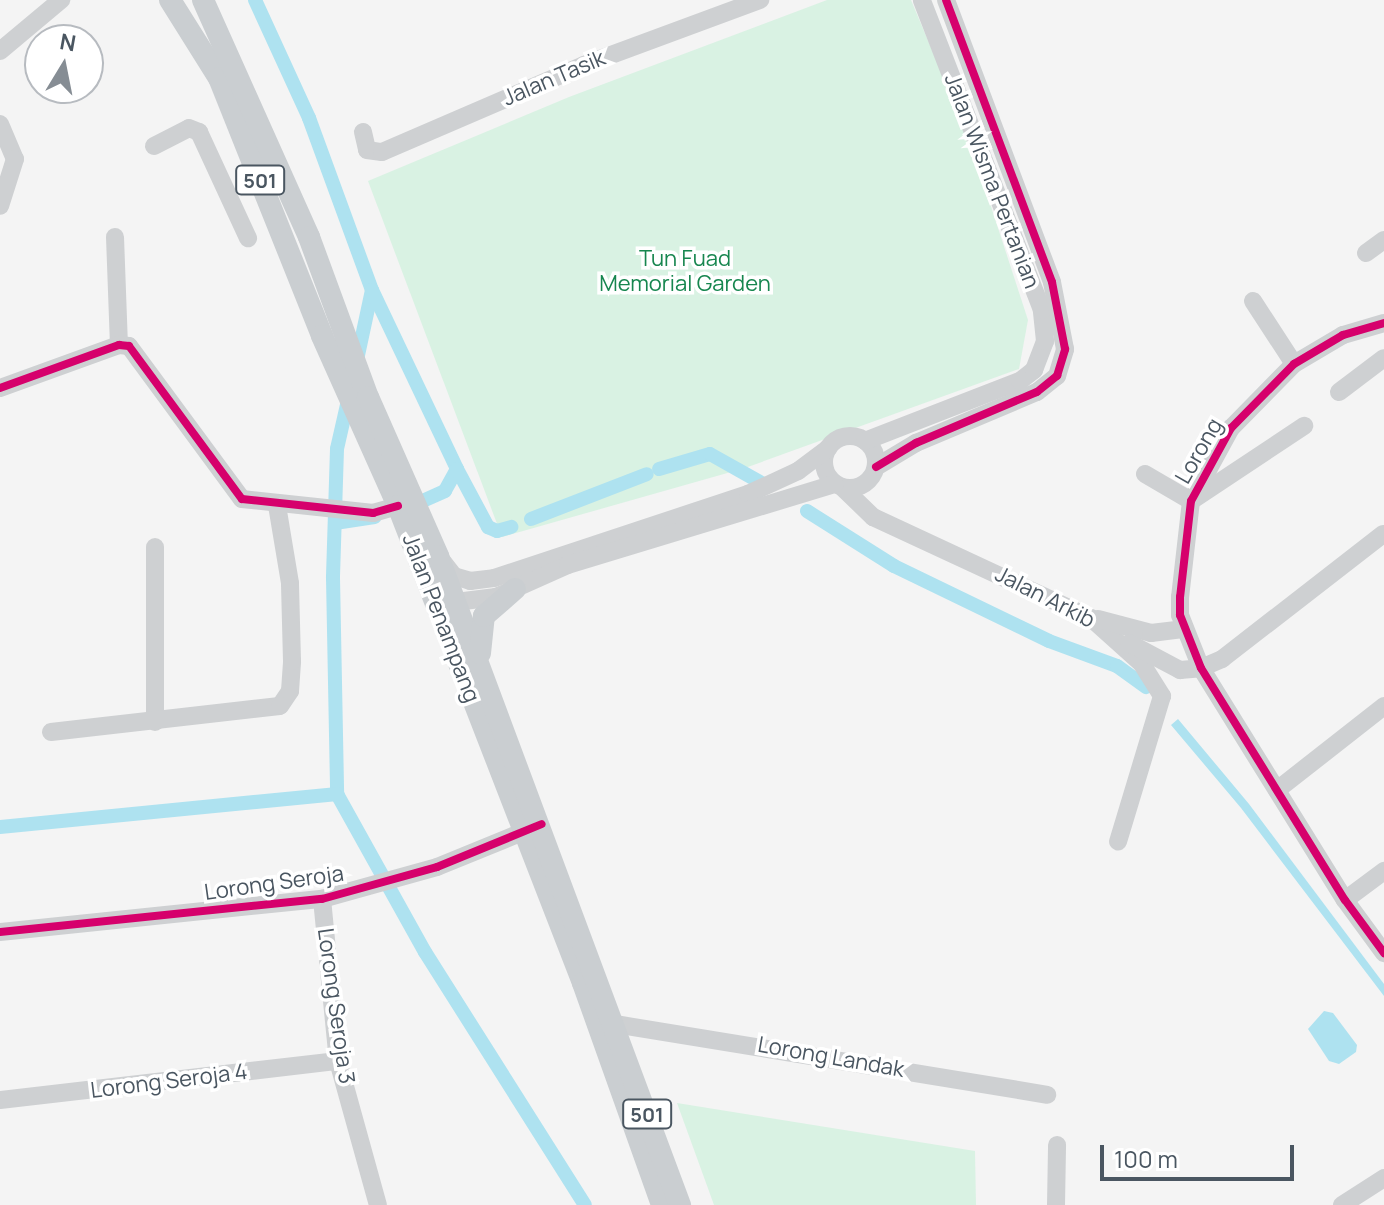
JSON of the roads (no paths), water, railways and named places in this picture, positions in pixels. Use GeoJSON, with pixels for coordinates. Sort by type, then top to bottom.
{"type":"FeatureCollection","features":[{"type":"Feature","properties":{"kind":"main road","name":"Jalan Penampang"},"geometry":{"type":"LineString","coordinates":[[170,0],[219,78],[336,368],[370,440],[434,550],[456,602],[482,668],[583,983],[662,1205]]}},
{"type":"Feature","properties":{"kind":"main road","name":"Jalan Penampang"},"geometry":{"type":"LineString","coordinates":[[203,0],[309,237],[404,499],[427,583],[615,1024],[680,1205]]}},
{"type":"Feature","properties":{"kind":"main road"},"geometry":{"type":"LineString","coordinates":[[427,583],[456,602]]}},
{"type":"Feature","properties":{"kind":"main road"},"geometry":{"type":"LineString","coordinates":[[482,668],[480,624],[515,589]]}},
{"type":"Feature","properties":{"kind":"main road"},"geometry":{"type":"LineString","coordinates":[[583,983],[615,1024],[606,1048]]}},
{"type":"Feature","properties":{"kind":"street"},"geometry":{"type":"LineString","coordinates":[[1,49],[61,0]]}},
{"type":"Feature","properties":{"kind":"street","name":"Jalan Tasik"},"geometry":{"type":"LineString","coordinates":[[363,132],[367,150],[382,152],[597,60],[760,0]]}},
{"type":"Feature","properties":{"kind":"street","name":"Jalan Wisma Pertanian"},"geometry":{"type":"LineString","coordinates":[[865,441],[1020,381],[1034,370],[1045,341],[1042,310],[922,0]]}},
{"type":"Feature","properties":{"kind":"street","name":"Jalan Wisma Pertanian"},"geometry":{"type":"LineString","coordinates":[[873,473],[916,443],[1037,392],[1057,376],[1065,349],[1052,282],[946,0]]}},
{"type":"Feature","properties":{"kind":"street"},"geometry":{"type":"LineString","coordinates":[[0,124],[15,159],[0,206]]}},
{"type":"Feature","properties":{"kind":"street"},"geometry":{"type":"LineString","coordinates":[[154,146],[193,128],[211,151],[248,238]]}},
{"type":"Feature","properties":{"kind":"street"},"geometry":{"type":"LineString","coordinates":[[211,151],[243,135]]}},
{"type":"Feature","properties":{"kind":"street"},"geometry":{"type":"LineString","coordinates":[[115,237],[119,345]]}},
{"type":"Feature","properties":{"kind":"street"},"geometry":{"type":"LineString","coordinates":[[1366,253],[1384,240]]}},
{"type":"Feature","properties":{"kind":"street"},"geometry":{"type":"LineString","coordinates":[[1253,301],[1294,364]]}},
{"type":"Feature","properties":{"kind":"street","name":"Lorong"},"geometry":{"type":"LineString","coordinates":[[1183,622],[1191,501],[1231,428],[1294,364],[1343,335],[1384,323]]}},
{"type":"Feature","properties":{"kind":"street"},"geometry":{"type":"LineString","coordinates":[[0,388],[119,345],[137,354],[242,499],[373,513],[404,499]]}},
{"type":"Feature","properties":{"kind":"street"},"geometry":{"type":"LineString","coordinates":[[1339,392],[1384,358]]}},
{"type":"Feature","properties":{"kind":"street"},"geometry":{"type":"LineString","coordinates":[[1145,474],[1191,501],[1304,426]]}},
{"type":"Feature","properties":{"kind":"street"},"geometry":{"type":"LineString","coordinates":[[456,602],[484,600],[568,565],[839,486],[873,473],[865,441],[841,438],[785,478],[748,494],[471,588],[473,598],[484,600]]}},
{"type":"Feature","properties":{"kind":"street"},"geometry":{"type":"LineString","coordinates":[[828,448],[823,464],[839,486]]}},
{"type":"Feature","properties":{"kind":"street","name":"Jalan Arkib"},"geometry":{"type":"LineString","coordinates":[[873,473],[871,504],[896,524]]}},
{"type":"Feature","properties":{"kind":"street","name":"Jalan Arkib"},"geometry":{"type":"LineString","coordinates":[[839,486],[857,507],[1091,618],[1117,638],[1142,664],[1162,696],[1118,842]]}},
{"type":"Feature","properties":{"kind":"street"},"geometry":{"type":"LineString","coordinates":[[51,732],[280,706],[287,699],[290,583],[277,505]]}},
{"type":"Feature","properties":{"kind":"street"},"geometry":{"type":"LineString","coordinates":[[1117,638],[1180,670],[1201,668],[1222,659],[1383,534]]}},
{"type":"Feature","properties":{"kind":"street"},"geometry":{"type":"LineString","coordinates":[[155,547],[155,722]]}},
{"type":"Feature","properties":{"kind":"street"},"geometry":{"type":"LineString","coordinates":[[434,550],[454,576],[470,581],[494,578]]}},
{"type":"Feature","properties":{"kind":"street"},"geometry":{"type":"LineString","coordinates":[[1091,618],[1151,633],[1183,622],[1201,668],[1345,900],[1384,953]]}},
{"type":"Feature","properties":{"kind":"street"},"geometry":{"type":"LineString","coordinates":[[1277,790],[1384,706]]}},
{"type":"Feature","properties":{"kind":"street","name":"Lorong Seroja"},"geometry":{"type":"LineString","coordinates":[[0,932],[322,899],[410,875],[533,828]]}},
{"type":"Feature","properties":{"kind":"street"},"geometry":{"type":"LineString","coordinates":[[1345,900],[1384,871]]}},
{"type":"Feature","properties":{"kind":"street","name":"Lorong Seroja 3"},"geometry":{"type":"LineString","coordinates":[[322,899],[338,1061],[378,1205]]}},
{"type":"Feature","properties":{"kind":"street","name":"Lorong Landak"},"geometry":{"type":"LineString","coordinates":[[615,1024],[1047,1095]]}},
{"type":"Feature","properties":{"kind":"street","name":"Lorong Seroja 4"},"geometry":{"type":"LineString","coordinates":[[0,1100],[338,1061]]}},
{"type":"Feature","properties":{"kind":"street"},"geometry":{"type":"LineString","coordinates":[[1056,1205],[1057,1145]]}},
{"type":"Feature","properties":{"kind":"street"},"geometry":{"type":"LineString","coordinates":[[1350,1204],[1384,1178]]}},
{"type":"Feature","properties":{"kind":"water"},"geometry":{"type":"Polygon","coordinates":[[[1178,719],[1249,804],[1384,984],[1384,996],[1241,808],[1171,725],[1178,719]]]}},
{"type":"Feature","properties":{"kind":"water"},"geometry":{"type":"Polygon","coordinates":[[[1324,1011],[1333,1013],[1357,1045],[1356,1052],[1339,1064],[1329,1061],[1308,1029],[1324,1011]]]}},
{"type":"Feature","properties":{"kind":"waterway"},"geometry":{"type":"LineString","coordinates":[[255,0],[309,118],[372,290],[357,360]]}},
{"type":"Feature","properties":{"kind":"waterway"},"geometry":{"type":"LineString","coordinates":[[372,290],[457,469],[445,491],[411,506]]}},
{"type":"Feature","properties":{"kind":"waterway"},"geometry":{"type":"LineString","coordinates":[[349,396],[337,449],[333,578],[337,794],[425,952],[585,1205]]}},
{"type":"Feature","properties":{"kind":"waterway"},"geometry":{"type":"LineString","coordinates":[[659,469],[710,454],[767,486]]}},
{"type":"Feature","properties":{"kind":"waterway"},"geometry":{"type":"LineString","coordinates":[[457,469],[488,527],[497,531],[511,527]]}},
{"type":"Feature","properties":{"kind":"waterway"},"geometry":{"type":"LineString","coordinates":[[531,519],[647,474]]}},
{"type":"Feature","properties":{"kind":"waterway"},"geometry":{"type":"LineString","coordinates":[[807,511],[894,566],[1049,641],[1117,666],[1146,687]]}},
{"type":"Feature","properties":{"kind":"waterway"},"geometry":{"type":"LineString","coordinates":[[335,523],[375,517]]}},
{"type":"Feature","properties":{"kind":"waterway"},"geometry":{"type":"LineString","coordinates":[[0,827],[337,794]]}},
{"type":"Feature","properties":{"kind":"park label","name":"Tun Fuad Memorial Garden"},"geometry":{"type":"Point","coordinates":[685,270]}}]}
